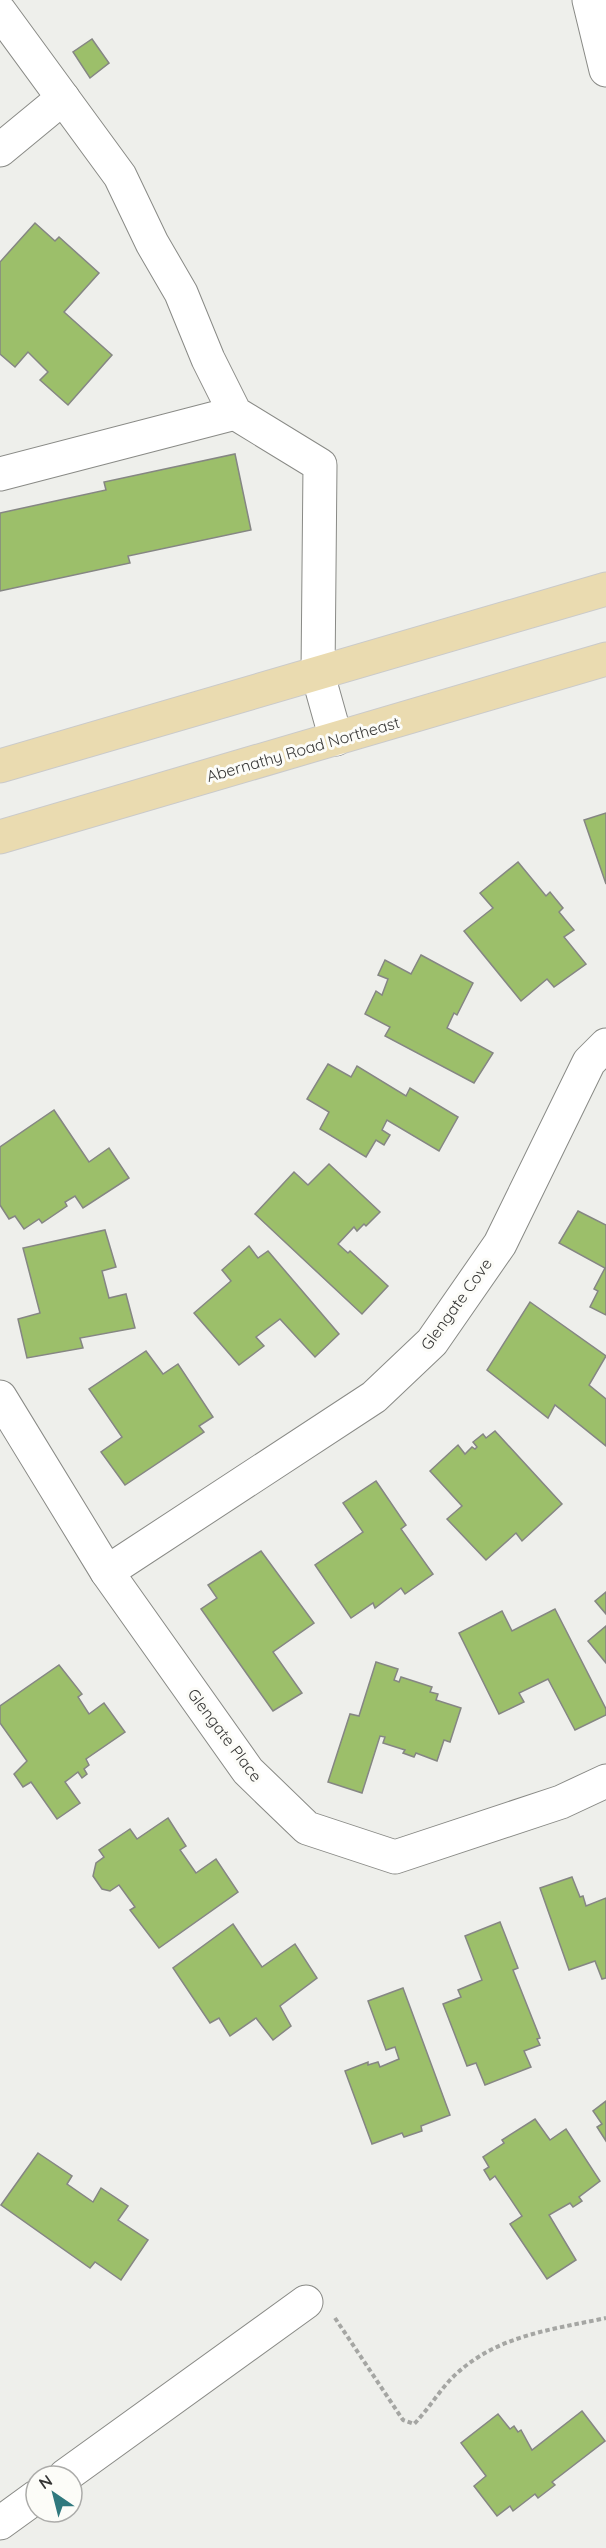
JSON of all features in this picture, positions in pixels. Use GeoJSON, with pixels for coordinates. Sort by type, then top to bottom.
{"type":"FeatureCollection","features":[{"type":"Feature","properties":{"kind":"main road"},"geometry":{"type":"LineString","coordinates":[[0,766],[606,590]]}},
{"type":"Feature","properties":{"kind":"main road","name":"Abernathy Road Northeast"},"geometry":{"type":"LineString","coordinates":[[0,837],[606,659]]}},
{"type":"Feature","properties":{"kind":"street"},"geometry":{"type":"LineString","coordinates":[[589,0],[606,70]]}},
{"type":"Feature","properties":{"kind":"street"},"geometry":{"type":"LineString","coordinates":[[0,12],[120,176],[152,243],[181,293],[208,359],[235,413],[320,465],[318,675],[336,739]]}},
{"type":"Feature","properties":{"kind":"street"},"geometry":{"type":"LineString","coordinates":[[0,150],[63,98]]}},
{"type":"Feature","properties":{"kind":"street"},"geometry":{"type":"LineString","coordinates":[[0,474],[235,413]]}},
{"type":"Feature","properties":{"kind":"street","name":"Glengate Cove"},"geometry":{"type":"LineString","coordinates":[[107,1572],[374,1397],[432,1342],[500,1244],[588,1062],[606,1045]]}},
{"type":"Feature","properties":{"kind":"street","name":"Glengate Place"},"geometry":{"type":"LineString","coordinates":[[0,1397],[107,1572],[248,1771],[307,1828],[395,1857],[561,1802],[606,1781]]}},
{"type":"Feature","properties":{"kind":"street"},"geometry":{"type":"LineString","coordinates":[[82,2464],[306,2302]]}},
{"type":"Feature","properties":{"kind":"street"},"geometry":{"type":"LineString","coordinates":[[0,2523],[24,2506]]}},
{"type":"Feature","properties":{"kind":"street"},"geometry":{"type":"LineString","coordinates":[[0,2528],[12,2548]]}},
{"type":"Feature","properties":{"kind":"path"},"geometry":{"type":"LineString","coordinates":[[306,2302],[324,2301],[403,2420],[414,2424],[454,2376],[480,2355],[511,2339],[606,2318]]}},
{"type":"Feature","properties":{"kind":"building"},"geometry":{"type":"Polygon","coordinates":[[[92,39],[109,63],[90,78],[73,52],[92,39]]]}},
{"type":"Feature","properties":{"kind":"building"},"geometry":{"type":"Polygon","coordinates":[[[35,223],[55,241],[59,237],[99,273],[64,312],[112,355],[68,405],[40,380],[48,372],[28,352],[15,367],[0,354],[0,262],[35,223]]]}},
{"type":"Feature","properties":{"kind":"building"},"geometry":{"type":"Polygon","coordinates":[[[235,454],[251,530],[128,556],[130,563],[0,591],[0,513],[106,490],[104,482],[235,454]]]}},
{"type":"Feature","properties":{"kind":"building"},"geometry":{"type":"Polygon","coordinates":[[[606,813],[606,884],[584,820],[606,813]]]}},
{"type":"Feature","properties":{"kind":"building"},"geometry":{"type":"Polygon","coordinates":[[[518,862],[546,896],[550,892],[563,908],[559,912],[574,930],[564,937],[586,964],[554,987],[547,979],[521,1001],[464,931],[493,908],[480,893],[518,862]]]}},
{"type":"Feature","properties":{"kind":"building"},"geometry":{"type":"Polygon","coordinates":[[[421,955],[473,983],[457,1015],[454,1013],[447,1028],[493,1053],[474,1083],[385,1036],[390,1027],[365,1014],[376,991],[382,995],[388,979],[378,975],[385,960],[411,974],[421,955]]]}},
{"type":"Feature","properties":{"kind":"building"},"geometry":{"type":"Polygon","coordinates":[[[328,1064],[351,1077],[357,1066],[406,1096],[410,1088],[458,1117],[439,1151],[387,1120],[382,1130],[390,1135],[384,1145],[376,1140],[366,1157],[320,1129],[329,1112],[307,1099],[328,1064]]]}},
{"type":"Feature","properties":{"kind":"building"},"geometry":{"type":"Polygon","coordinates":[[[54,1110],[89,1162],[109,1148],[129,1178],[83,1208],[75,1196],[65,1202],[67,1206],[42,1223],[39,1219],[24,1229],[15,1216],[9,1219],[0,1205],[0,1147],[54,1110]]]}},
{"type":"Feature","properties":{"kind":"building"},"geometry":{"type":"Polygon","coordinates":[[[329,1164],[380,1212],[366,1226],[364,1224],[357,1231],[354,1227],[338,1244],[348,1253],[350,1251],[388,1286],[362,1314],[255,1214],[294,1172],[308,1185],[329,1164]]]}},
{"type":"Feature","properties":{"kind":"building"},"geometry":{"type":"Polygon","coordinates":[[[578,1211],[606,1225],[606,1315],[590,1307],[598,1291],[594,1289],[605,1268],[559,1243],[578,1211]]]}},
{"type":"Feature","properties":{"kind":"building"},"geometry":{"type":"Polygon","coordinates":[[[105,1230],[116,1267],[102,1271],[109,1298],[126,1294],[135,1328],[80,1338],[83,1348],[27,1358],[18,1319],[40,1313],[23,1248],[105,1230]]]}},
{"type":"Feature","properties":{"kind":"building"},"geometry":{"type":"Polygon","coordinates":[[[249,1246],[258,1258],[268,1251],[339,1334],[315,1357],[280,1319],[256,1337],[264,1346],[239,1365],[194,1313],[231,1281],[222,1270],[249,1246]]]}},
{"type":"Feature","properties":{"kind":"building"},"geometry":{"type":"Polygon","coordinates":[[[530,1302],[606,1356],[589,1385],[606,1399],[606,1446],[555,1405],[548,1418],[487,1370],[530,1302]]]}},
{"type":"Feature","properties":{"kind":"building"},"geometry":{"type":"Polygon","coordinates":[[[146,1351],[163,1374],[178,1364],[213,1417],[199,1426],[204,1432],[125,1485],[101,1452],[122,1437],[89,1389],[146,1351]]]}},
{"type":"Feature","properties":{"kind":"building"},"geometry":{"type":"Polygon","coordinates":[[[495,1431],[562,1504],[522,1541],[516,1533],[486,1560],[447,1519],[462,1506],[430,1471],[458,1445],[465,1454],[472,1447],[475,1449],[477,1447],[473,1442],[483,1434],[486,1438],[495,1431]]]}},
{"type":"Feature","properties":{"kind":"building"},"geometry":{"type":"Polygon","coordinates":[[[376,1481],[406,1525],[401,1529],[433,1574],[405,1594],[401,1588],[375,1608],[373,1603],[351,1618],[315,1565],[363,1532],[343,1503],[376,1481]]]}},
{"type":"Feature","properties":{"kind":"building"},"geometry":{"type":"Polygon","coordinates":[[[261,1551],[314,1623],[273,1652],[302,1693],[273,1711],[201,1609],[217,1598],[208,1585],[261,1551]]]}},
{"type":"Feature","properties":{"kind":"building"},"geometry":{"type":"Polygon","coordinates":[[[606,1592],[606,1614],[595,1601],[606,1592]]]}},
{"type":"Feature","properties":{"kind":"building"},"geometry":{"type":"Polygon","coordinates":[[[555,1609],[606,1709],[606,1715],[575,1730],[548,1679],[519,1693],[524,1702],[499,1714],[459,1633],[502,1611],[512,1631],[555,1609]]]}},
{"type":"Feature","properties":{"kind":"building"},"geometry":{"type":"Polygon","coordinates":[[[606,1626],[606,1663],[588,1641],[606,1626]]]}},
{"type":"Feature","properties":{"kind":"building"},"geometry":{"type":"Polygon","coordinates":[[[376,1662],[398,1669],[394,1680],[399,1682],[401,1677],[432,1687],[430,1692],[438,1694],[436,1700],[461,1708],[450,1742],[444,1740],[437,1761],[416,1753],[414,1757],[403,1753],[405,1750],[383,1743],[385,1737],[380,1736],[362,1793],[328,1782],[350,1714],[359,1716],[376,1662]]]}},
{"type":"Feature","properties":{"kind":"building"},"geometry":{"type":"Polygon","coordinates":[[[59,1665],[82,1694],[78,1697],[89,1714],[104,1703],[125,1732],[86,1759],[89,1765],[84,1769],[87,1774],[82,1778],[78,1772],[65,1782],[80,1803],[57,1819],[31,1782],[23,1787],[14,1774],[27,1761],[0,1723],[0,1706],[59,1665]]]}},
{"type":"Feature","properties":{"kind":"building"},"geometry":{"type":"Polygon","coordinates":[[[168,1818],[186,1846],[180,1850],[196,1873],[216,1859],[238,1892],[159,1948],[130,1910],[135,1907],[119,1885],[110,1891],[102,1889],[93,1876],[96,1863],[104,1857],[99,1850],[130,1829],[137,1839],[168,1818]]]}},
{"type":"Feature","properties":{"kind":"building"},"geometry":{"type":"Polygon","coordinates":[[[572,1877],[586,1906],[606,1898],[606,1978],[602,1979],[595,1961],[569,1970],[540,1888],[572,1877]]]}},
{"type":"Feature","properties":{"kind":"building"},"geometry":{"type":"Polygon","coordinates":[[[500,1922],[518,1968],[513,1970],[540,2038],[537,2039],[540,2045],[524,2051],[531,2067],[485,2085],[476,2063],[467,2066],[443,2004],[461,1997],[458,1990],[482,1980],[465,1936],[500,1922]]]}},
{"type":"Feature","properties":{"kind":"building"},"geometry":{"type":"Polygon","coordinates":[[[233,1924],[262,1967],[295,1944],[317,1978],[280,2006],[291,2026],[273,2040],[256,2018],[230,2036],[219,2018],[210,2023],[173,1968],[233,1924]]]}},
{"type":"Feature","properties":{"kind":"building"},"geometry":{"type":"Polygon","coordinates":[[[403,1988],[450,2115],[421,2126],[422,2131],[404,2137],[402,2133],[372,2144],[345,2071],[368,2062],[368,2065],[378,2062],[380,2067],[399,2059],[395,2047],[386,2050],[368,2001],[403,1988]]]}},
{"type":"Feature","properties":{"kind":"building"},"geometry":{"type":"Polygon","coordinates":[[[606,2101],[606,2141],[597,2127],[602,2124],[593,2111],[606,2101]]]}},
{"type":"Feature","properties":{"kind":"building"},"geometry":{"type":"Polygon","coordinates":[[[535,2119],[550,2140],[566,2129],[600,2181],[579,2197],[582,2201],[573,2207],[570,2203],[549,2215],[576,2260],[547,2279],[510,2224],[522,2216],[495,2176],[490,2180],[484,2170],[489,2167],[483,2157],[504,2143],[502,2140],[535,2119]]]}},
{"type":"Feature","properties":{"kind":"building"},"geometry":{"type":"Polygon","coordinates":[[[38,2153],[72,2176],[67,2184],[93,2202],[101,2188],[128,2206],[118,2220],[148,2240],[121,2280],[95,2262],[90,2268],[1,2205],[38,2153]]]}},
{"type":"Feature","properties":{"kind":"building"},"geometry":{"type":"Polygon","coordinates":[[[582,2411],[605,2441],[552,2482],[555,2485],[538,2498],[535,2494],[513,2511],[510,2506],[497,2516],[474,2486],[486,2476],[461,2443],[498,2414],[510,2429],[514,2426],[518,2432],[521,2430],[532,2450],[582,2411]]]}}]}
